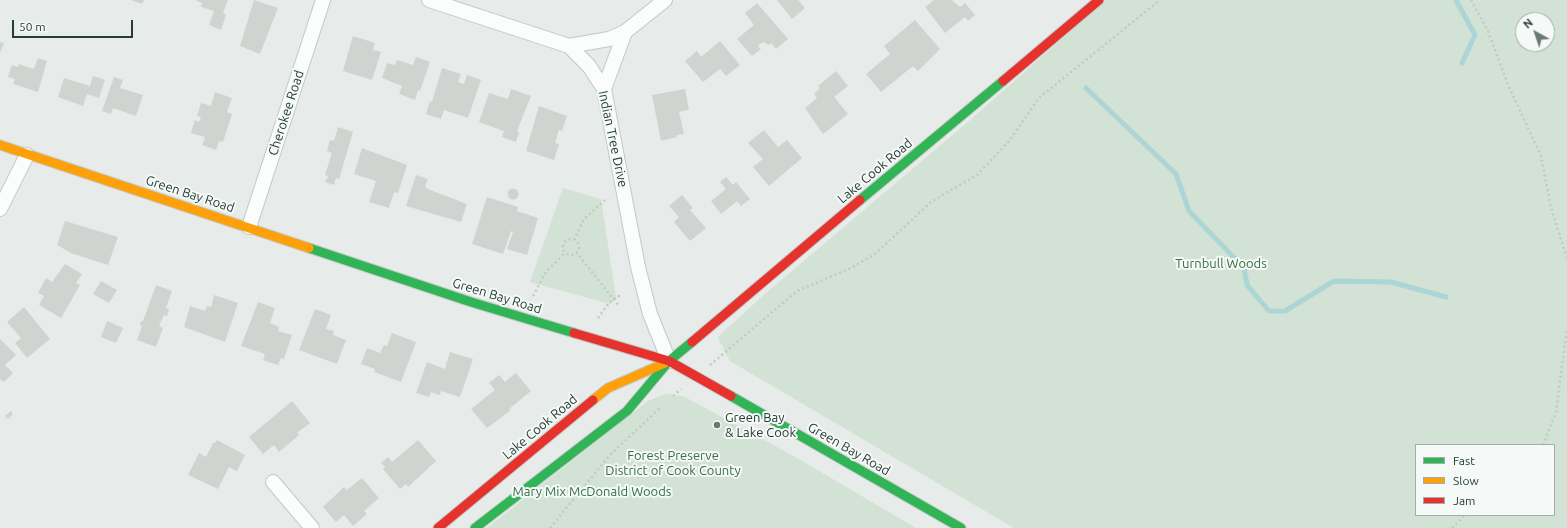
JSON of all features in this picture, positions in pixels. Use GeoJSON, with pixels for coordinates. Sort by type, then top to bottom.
{"type":"FeatureCollection","features":[{"type":"Feature","properties":{"kind":"main road","name":"Lake Cook Road"},"geometry":{"type":"LineString","coordinates":[[474,528],[627,412],[669,361],[1099,0]]}},
{"type":"Feature","properties":{"kind":"main road","name":"Green Bay Road"},"geometry":{"type":"LineString","coordinates":[[0,145],[26,155],[249,227],[471,302],[669,361],[961,528]]}},
{"type":"Feature","properties":{"kind":"main road","name":"Lake Cook Road"},"geometry":{"type":"LineString","coordinates":[[438,528],[608,388],[669,361]]}},
{"type":"Feature","properties":{"kind":"street","name":"Cherokee Road"},"geometry":{"type":"LineString","coordinates":[[249,227],[323,0]]}},
{"type":"Feature","properties":{"kind":"street","name":"Indian Tree Drive"},"geometry":{"type":"LineString","coordinates":[[429,0],[569,46],[589,66],[604,89],[638,268],[650,314],[669,361]]}},
{"type":"Feature","properties":{"kind":"street"},"geometry":{"type":"LineString","coordinates":[[569,46],[609,39],[625,32],[665,0]]}},
{"type":"Feature","properties":{"kind":"street"},"geometry":{"type":"LineString","coordinates":[[604,89],[625,32]]}},
{"type":"Feature","properties":{"kind":"street"},"geometry":{"type":"LineString","coordinates":[[0,209],[26,155]]}},
{"type":"Feature","properties":{"kind":"street"},"geometry":{"type":"LineString","coordinates":[[272,482],[312,528]]}},
{"type":"Feature","properties":{"kind":"path"},"geometry":{"type":"LineString","coordinates":[[722,355],[798,291],[851,268],[875,254],[930,202],[977,175],[1009,141],[1039,98],[1160,0]]}},
{"type":"Feature","properties":{"kind":"path"},"geometry":{"type":"LineString","coordinates":[[1471,0],[1487,29],[1509,87],[1541,156],[1551,208],[1567,258]]}},
{"type":"Feature","properties":{"kind":"path"},"geometry":{"type":"LineString","coordinates":[[574,240],[584,219],[605,200]]}},
{"type":"Feature","properties":{"kind":"path"},"geometry":{"type":"LineString","coordinates":[[566,253],[570,255],[576,252],[579,246],[574,240]]}},
{"type":"Feature","properties":{"kind":"path"},"geometry":{"type":"LineString","coordinates":[[566,253],[563,246],[565,242],[574,240]]}},
{"type":"Feature","properties":{"kind":"path"},"geometry":{"type":"LineString","coordinates":[[576,252],[619,306]]}},
{"type":"Feature","properties":{"kind":"path"},"geometry":{"type":"LineString","coordinates":[[533,296],[546,272],[566,253]]}},
{"type":"Feature","properties":{"kind":"path"},"geometry":{"type":"LineString","coordinates":[[598,318],[601,312],[613,299],[618,296],[622,297]]}},
{"type":"Feature","properties":{"kind":"path"},"geometry":{"type":"LineString","coordinates":[[1544,444],[1556,412],[1567,328]]}},
{"type":"Feature","properties":{"kind":"path"},"geometry":{"type":"LineString","coordinates":[[550,528],[610,455],[661,407]]}},
{"type":"Feature","properties":{"kind":"path"},"geometry":{"type":"LineString","coordinates":[[1452,528],[1464,516]]}},
{"type":"Feature","properties":{"kind":"green space","name":"Turnbull Woods"},"geometry":{"type":"Polygon","coordinates":[[[1106,0],[1567,0],[1567,528],[1014,528],[730,361],[718,338],[766,293],[969,121],[1106,0]]]}},
{"type":"Feature","properties":{"kind":"green space"},"geometry":{"type":"Polygon","coordinates":[[[563,188],[601,199],[616,298],[610,304],[530,282],[563,188]]]}},
{"type":"Feature","properties":{"kind":"green space","name":"Forest Preserve District of Cook County"},"geometry":{"type":"Polygon","coordinates":[[[665,394],[683,396],[797,458],[916,528],[487,528],[648,401],[665,394]]]}},
{"type":"Feature","properties":{"kind":"building"},"geometry":{"type":"Polygon","coordinates":[[[131,0],[144,0],[142,4],[131,0]]]}},
{"type":"Feature","properties":{"kind":"building"},"geometry":{"type":"Polygon","coordinates":[[[195,0],[228,0],[223,13],[226,15],[221,30],[209,25],[214,11],[201,7],[202,3],[195,0]]]}},
{"type":"Feature","properties":{"kind":"building"},"geometry":{"type":"Polygon","coordinates":[[[254,0],[278,8],[260,54],[240,46],[254,0]]]}},
{"type":"Feature","properties":{"kind":"building"},"geometry":{"type":"Polygon","coordinates":[[[777,0],[798,0],[805,8],[792,19],[777,0]]]}},
{"type":"Feature","properties":{"kind":"building"},"geometry":{"type":"Polygon","coordinates":[[[934,0],[952,0],[960,7],[965,3],[975,15],[968,21],[965,17],[945,33],[925,7],[934,0]]]}},
{"type":"Feature","properties":{"kind":"building"},"geometry":{"type":"Polygon","coordinates":[[[757,3],[788,39],[776,49],[771,43],[769,45],[763,42],[758,46],[761,49],[752,56],[737,39],[754,25],[745,13],[757,3]]]}},
{"type":"Feature","properties":{"kind":"building"},"geometry":{"type":"Polygon","coordinates":[[[915,20],[940,49],[918,71],[913,66],[881,92],[866,74],[890,54],[884,46],[915,20]]]}},
{"type":"Feature","properties":{"kind":"building"},"geometry":{"type":"Polygon","coordinates":[[[353,36],[375,43],[373,50],[381,52],[372,80],[343,71],[353,36]]]}},
{"type":"Feature","properties":{"kind":"building"},"geometry":{"type":"Polygon","coordinates":[[[720,41],[740,65],[726,76],[720,69],[703,82],[685,61],[697,51],[701,57],[720,41]]]}},
{"type":"Feature","properties":{"kind":"building"},"geometry":{"type":"Polygon","coordinates":[[[0,42],[4,43],[0,53],[0,42]]]}},
{"type":"Feature","properties":{"kind":"building"},"geometry":{"type":"Polygon","coordinates":[[[416,57],[430,62],[420,91],[418,90],[415,100],[399,94],[402,86],[382,78],[387,63],[395,65],[397,60],[413,65],[416,57]]]}},
{"type":"Feature","properties":{"kind":"building"},"geometry":{"type":"Polygon","coordinates":[[[38,58],[47,61],[38,92],[13,84],[15,79],[8,77],[12,65],[18,67],[19,64],[34,69],[38,58]]]}},
{"type":"Feature","properties":{"kind":"building"},"geometry":{"type":"Polygon","coordinates":[[[442,68],[461,74],[458,82],[464,84],[467,75],[481,80],[468,118],[444,110],[441,119],[426,114],[430,101],[432,102],[442,68]]]}},
{"type":"Feature","properties":{"kind":"building"},"geometry":{"type":"Polygon","coordinates":[[[836,71],[848,86],[834,97],[848,114],[823,134],[805,108],[817,98],[814,94],[820,88],[818,86],[836,71]]]}},
{"type":"Feature","properties":{"kind":"building"},"geometry":{"type":"Polygon","coordinates":[[[93,76],[105,80],[99,98],[87,94],[83,106],[58,97],[64,78],[90,86],[93,76]]]}},
{"type":"Feature","properties":{"kind":"building"},"geometry":{"type":"Polygon","coordinates":[[[114,77],[123,80],[120,88],[143,95],[136,116],[113,108],[111,114],[102,111],[114,77]]]}},
{"type":"Feature","properties":{"kind":"building"},"geometry":{"type":"Polygon","coordinates":[[[511,89],[531,96],[517,131],[519,132],[516,142],[502,137],[504,131],[479,122],[489,93],[508,99],[511,89]]]}},
{"type":"Feature","properties":{"kind":"building"},"geometry":{"type":"Polygon","coordinates":[[[685,89],[689,110],[679,112],[684,134],[661,141],[652,95],[685,89]]]}},
{"type":"Feature","properties":{"kind":"building"},"geometry":{"type":"Polygon","coordinates":[[[215,92],[232,98],[227,112],[232,114],[223,142],[219,141],[216,150],[202,145],[205,137],[191,133],[195,120],[199,122],[201,117],[197,116],[201,103],[211,106],[215,92]]]}},
{"type":"Feature","properties":{"kind":"building"},"geometry":{"type":"Polygon","coordinates":[[[539,106],[567,116],[562,131],[559,130],[555,143],[559,144],[554,160],[526,151],[539,106]]]}},
{"type":"Feature","properties":{"kind":"building"},"geometry":{"type":"Polygon","coordinates":[[[338,127],[353,132],[339,179],[336,178],[334,185],[325,182],[328,176],[325,175],[332,153],[327,151],[330,140],[334,141],[338,127]]]}},
{"type":"Feature","properties":{"kind":"building"},"geometry":{"type":"Polygon","coordinates":[[[764,130],[778,147],[787,140],[802,158],[769,186],[753,167],[763,159],[748,143],[764,130]]]}},
{"type":"Feature","properties":{"kind":"building"},"geometry":{"type":"Polygon","coordinates":[[[362,148],[407,165],[398,193],[394,192],[389,208],[369,202],[376,181],[354,174],[362,148]]]}},
{"type":"Feature","properties":{"kind":"building"},"geometry":{"type":"Polygon","coordinates":[[[416,175],[428,179],[425,187],[430,190],[467,204],[461,222],[406,206],[416,175]]]}},
{"type":"Feature","properties":{"kind":"building"},"geometry":{"type":"Polygon","coordinates":[[[726,177],[733,185],[736,182],[750,199],[741,206],[737,201],[721,214],[711,201],[726,189],[720,182],[726,177]]]}},
{"type":"Feature","properties":{"kind":"building"},"geometry":{"type":"Polygon","coordinates":[[[511,189],[515,189],[517,190],[517,198],[511,199],[508,196],[508,192],[511,189]]]}},
{"type":"Feature","properties":{"kind":"building"},"geometry":{"type":"Polygon","coordinates":[[[682,195],[693,208],[690,210],[706,228],[690,241],[674,222],[679,217],[669,206],[682,195]]]}},
{"type":"Feature","properties":{"kind":"building"},"geometry":{"type":"Polygon","coordinates":[[[487,197],[518,207],[517,211],[538,218],[527,255],[507,249],[513,232],[511,231],[503,254],[472,244],[487,197]]]}},
{"type":"Feature","properties":{"kind":"building"},"geometry":{"type":"Polygon","coordinates":[[[65,221],[118,237],[108,265],[71,253],[57,245],[65,221]]]}},
{"type":"Feature","properties":{"kind":"building"},"geometry":{"type":"Polygon","coordinates":[[[65,264],[82,274],[76,283],[80,285],[61,318],[39,305],[44,296],[38,293],[46,278],[52,282],[65,264]]]}},
{"type":"Feature","properties":{"kind":"building"},"geometry":{"type":"Polygon","coordinates":[[[101,281],[117,290],[109,303],[93,294],[101,281]]]}},
{"type":"Feature","properties":{"kind":"building"},"geometry":{"type":"Polygon","coordinates":[[[156,285],[172,291],[166,308],[169,309],[167,316],[164,315],[159,326],[163,328],[156,347],[137,340],[142,326],[140,325],[141,321],[143,321],[156,285]]]}},
{"type":"Feature","properties":{"kind":"building"},"geometry":{"type":"Polygon","coordinates":[[[214,295],[238,303],[225,342],[184,327],[190,306],[205,311],[207,306],[211,307],[214,295]]]}},
{"type":"Feature","properties":{"kind":"building"},"geometry":{"type":"Polygon","coordinates":[[[258,302],[275,308],[270,323],[279,327],[278,331],[292,335],[284,359],[281,358],[278,365],[263,360],[265,354],[241,346],[258,302]]]}},
{"type":"Feature","properties":{"kind":"building"},"geometry":{"type":"Polygon","coordinates":[[[24,307],[50,339],[27,358],[15,343],[21,338],[7,322],[24,307]]]}},
{"type":"Feature","properties":{"kind":"building"},"geometry":{"type":"Polygon","coordinates":[[[315,309],[331,315],[326,329],[334,331],[333,335],[346,340],[337,364],[299,350],[315,309]]]}},
{"type":"Feature","properties":{"kind":"building"},"geometry":{"type":"Polygon","coordinates":[[[107,321],[123,328],[116,343],[101,337],[107,321]]]}},
{"type":"Feature","properties":{"kind":"building"},"geometry":{"type":"Polygon","coordinates":[[[392,333],[416,342],[401,382],[374,372],[375,369],[361,364],[367,348],[380,353],[384,345],[387,346],[392,333]]]}},
{"type":"Feature","properties":{"kind":"building"},"geometry":{"type":"Polygon","coordinates":[[[0,339],[16,355],[5,365],[13,373],[4,382],[0,379],[0,339]]]}},
{"type":"Feature","properties":{"kind":"building"},"geometry":{"type":"Polygon","coordinates":[[[450,352],[473,359],[460,397],[441,391],[440,395],[431,392],[429,397],[416,393],[427,362],[445,369],[450,352]]]}},
{"type":"Feature","properties":{"kind":"building"},"geometry":{"type":"Polygon","coordinates":[[[516,373],[531,391],[509,409],[511,410],[487,428],[471,409],[495,390],[489,383],[499,375],[505,382],[516,373]]]}},
{"type":"Feature","properties":{"kind":"building"},"geometry":{"type":"Polygon","coordinates":[[[292,401],[310,423],[297,433],[299,435],[279,452],[274,445],[263,454],[249,437],[292,401]]]}},
{"type":"Feature","properties":{"kind":"building"},"geometry":{"type":"Polygon","coordinates":[[[11,411],[13,414],[8,419],[5,416],[11,411]]]}},
{"type":"Feature","properties":{"kind":"building"},"geometry":{"type":"Polygon","coordinates":[[[217,440],[245,455],[237,471],[229,467],[218,489],[188,475],[199,453],[206,457],[213,443],[217,440]]]}},
{"type":"Feature","properties":{"kind":"building"},"geometry":{"type":"Polygon","coordinates":[[[418,440],[436,461],[408,487],[406,484],[400,489],[383,469],[385,467],[381,463],[388,457],[392,462],[418,440]]]}},
{"type":"Feature","properties":{"kind":"building"},"geometry":{"type":"Polygon","coordinates":[[[362,478],[379,498],[364,511],[367,514],[353,526],[344,515],[336,522],[323,507],[344,487],[347,490],[362,478]]]}},
{"type":"Feature","properties":{"kind":"waterway"},"geometry":{"type":"LineString","coordinates":[[1456,0],[1475,35],[1462,63]]}},
{"type":"Feature","properties":{"kind":"waterway"},"geometry":{"type":"LineString","coordinates":[[1086,88],[1176,174],[1189,211],[1244,268],[1247,285],[1269,311],[1285,311],[1334,281],[1391,282],[1446,297]]}},
{"type":"Feature","properties":{"kind":"traffic: fast"},"geometry":{"type":"LineString","coordinates":[[860,200],[1003,81]]}},
{"type":"Feature","properties":{"kind":"traffic: fast"},"geometry":{"type":"LineString","coordinates":[[309,248],[471,302],[574,333]]}},
{"type":"Feature","properties":{"kind":"traffic: fast"},"geometry":{"type":"LineString","coordinates":[[475,528],[627,411],[669,361],[692,342]]}},
{"type":"Feature","properties":{"kind":"traffic: fast"},"geometry":{"type":"LineString","coordinates":[[731,396],[961,528]]}},
{"type":"Feature","properties":{"kind":"traffic: slow"},"geometry":{"type":"LineString","coordinates":[[0,145],[309,248]]}},
{"type":"Feature","properties":{"kind":"traffic: slow"},"geometry":{"type":"LineString","coordinates":[[593,400],[608,388],[665,363]]}},
{"type":"Feature","properties":{"kind":"traffic: jam"},"geometry":{"type":"LineString","coordinates":[[1003,81],[1099,0]]}},
{"type":"Feature","properties":{"kind":"traffic: jam"},"geometry":{"type":"LineString","coordinates":[[692,342],[860,200]]}},
{"type":"Feature","properties":{"kind":"traffic: jam"},"geometry":{"type":"LineString","coordinates":[[574,333],[669,361],[731,396]]}},
{"type":"Feature","properties":{"kind":"traffic: jam"},"geometry":{"type":"LineString","coordinates":[[438,528],[593,400]]}},
{"type":"Feature","properties":{"kind":"place","name":"Green Bay & Lake Cook"},"geometry":{"type":"Point","coordinates":[717,425]}},
{"type":"Feature","properties":{"kind":"park label","name":"Mary Mix McDonald Woods"},"geometry":{"type":"Point","coordinates":[592,492]}}]}
